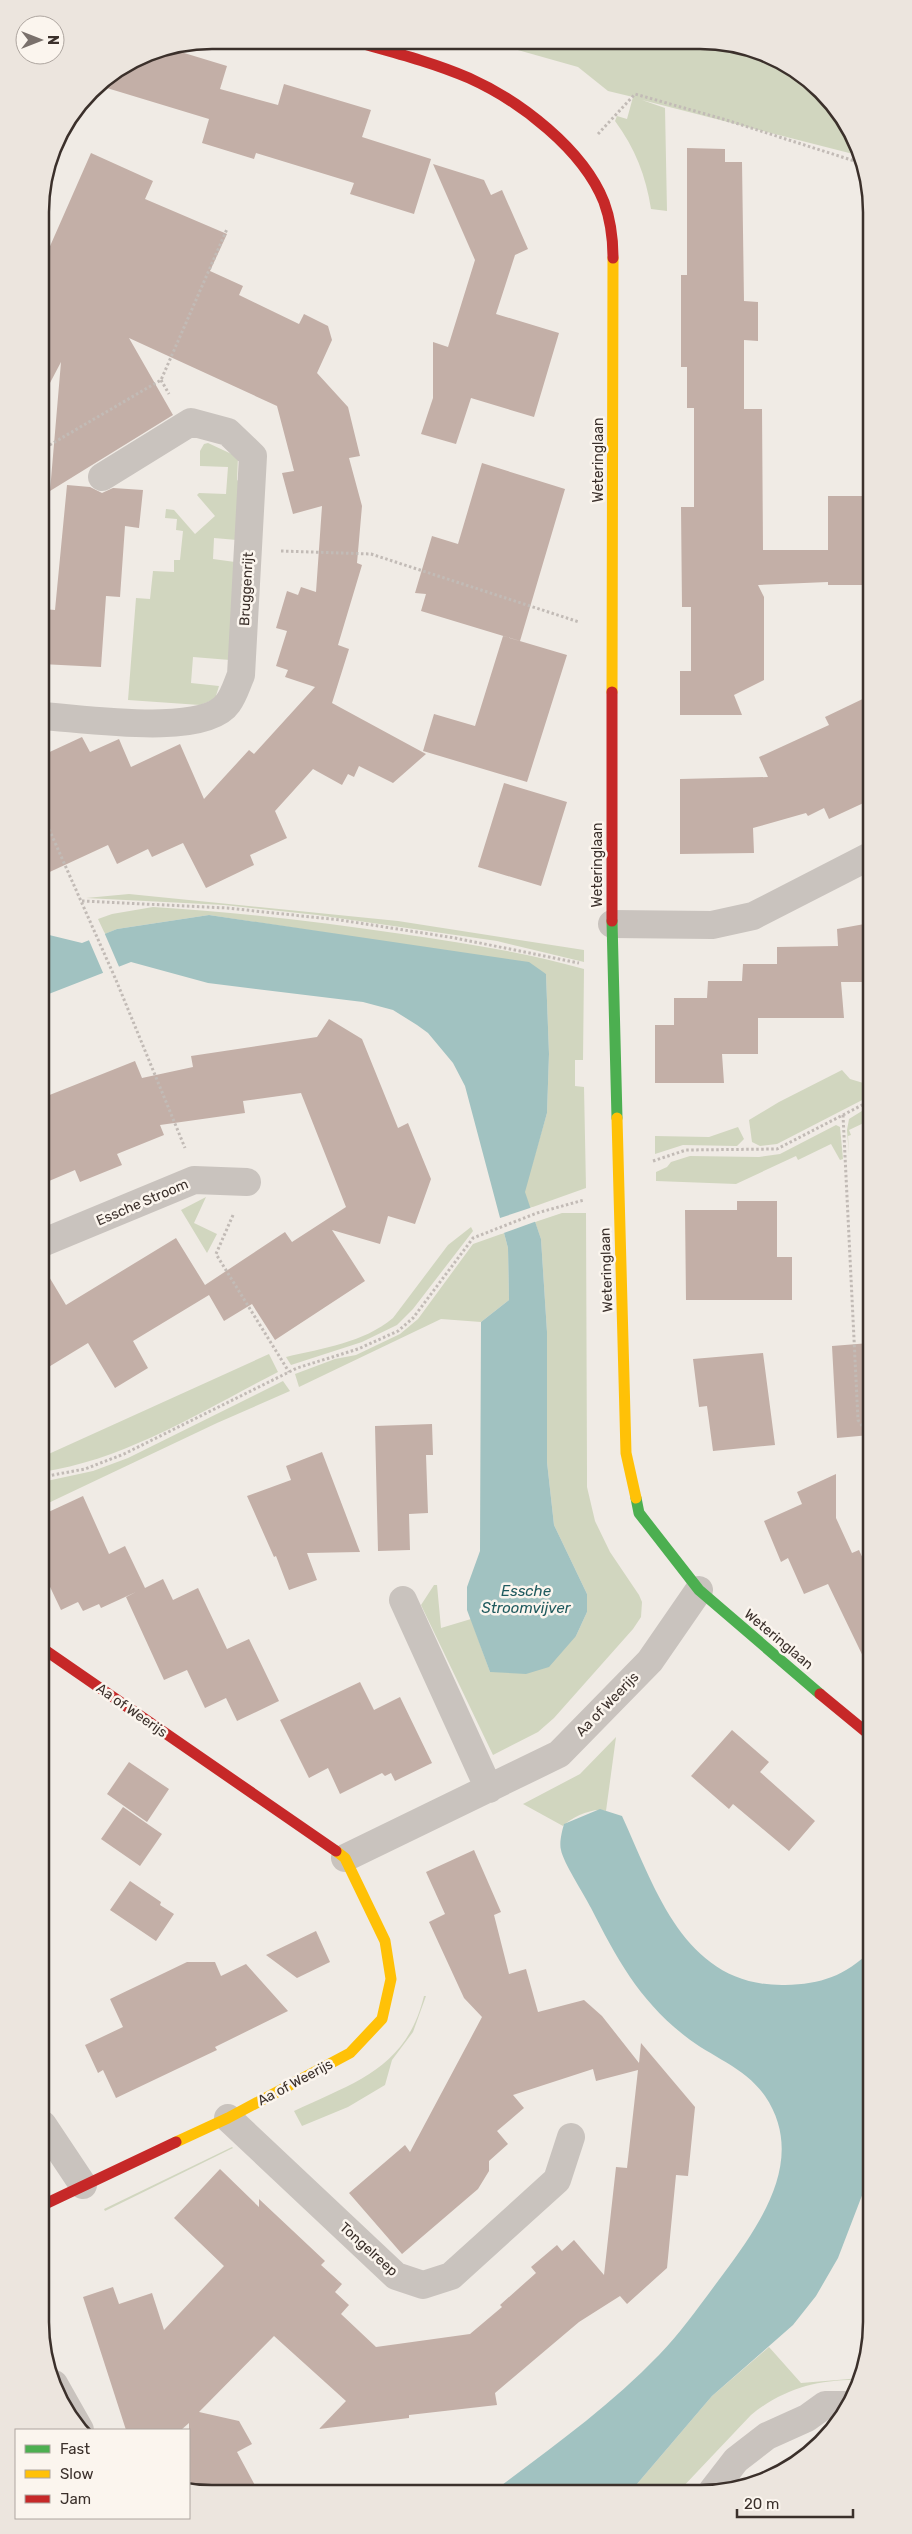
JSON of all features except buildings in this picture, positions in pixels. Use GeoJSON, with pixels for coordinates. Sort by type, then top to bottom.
{"type":"FeatureCollection","features":[{"type":"Feature","properties":{"kind":"street","name":"Weteringlaan"},"geometry":{"type":"LineString","coordinates":[[379,49],[446,70],[483,85],[549,130],[575,159],[602,198],[614,236],[612,924],[626,1452],[639,1513],[699,1590],[863,1729]]}},
{"type":"Feature","properties":{"kind":"street","name":"Bruggenrijt"},"geometry":{"type":"LineString","coordinates":[[49,717],[174,725],[203,720],[228,704],[241,675],[253,456],[228,432],[191,422],[102,477]]}},
{"type":"Feature","properties":{"kind":"street"},"geometry":{"type":"LineString","coordinates":[[612,924],[712,925],[753,916],[863,860]]}},
{"type":"Feature","properties":{"kind":"street","name":"Essche Stroom"},"geometry":{"type":"LineString","coordinates":[[49,1240],[194,1180],[247,1182]]}},
{"type":"Feature","properties":{"kind":"street","name":"Aa of Weerijs"},"geometry":{"type":"LineString","coordinates":[[345,1858],[559,1754],[650,1661],[699,1590]]}},
{"type":"Feature","properties":{"kind":"street"},"geometry":{"type":"LineString","coordinates":[[403,1600],[489,1789]]}},
{"type":"Feature","properties":{"kind":"street","name":"Aa of Weerijs"},"geometry":{"type":"LineString","coordinates":[[49,1653],[345,1858],[385,1941],[391,1979],[382,2019],[350,2053],[228,2118],[49,2202]]}},
{"type":"Feature","properties":{"kind":"street","name":"Tongelreep"},"geometry":{"type":"LineString","coordinates":[[228,2118],[396,2276],[422,2285],[451,2276],[557,2180],[571,2137]]}},
{"type":"Feature","properties":{"kind":"street"},"geometry":{"type":"LineString","coordinates":[[49,2134],[84,2185]]}},
{"type":"Feature","properties":{"kind":"street"},"geometry":{"type":"LineString","coordinates":[[717,2484],[736,2460],[767,2436],[807,2418],[825,2405],[840,2405]]}},
{"type":"Feature","properties":{"kind":"path"},"geometry":{"type":"LineString","coordinates":[[575,159],[635,94],[723,119],[856,161]]}},
{"type":"Feature","properties":{"kind":"path"},"geometry":{"type":"LineString","coordinates":[[49,445],[161,380],[227,229]]}},
{"type":"Feature","properties":{"kind":"path"},"geometry":{"type":"LineString","coordinates":[[248,550],[370,554],[613,633]]}},
{"type":"Feature","properties":{"kind":"path"},"geometry":{"type":"LineString","coordinates":[[49,829],[116,980],[184,1145],[194,1180]]}},
{"type":"Feature","properties":{"kind":"path"},"geometry":{"type":"LineString","coordinates":[[82,901],[227,908],[340,920],[545,955],[614,972]]}},
{"type":"Feature","properties":{"kind":"path"},"geometry":{"type":"LineString","coordinates":[[619,1171],[686,1150],[777,1149],[863,1105]]}},
{"type":"Feature","properties":{"kind":"path"},"geometry":{"type":"LineString","coordinates":[[843,1115],[858,1420],[863,1427]]}},
{"type":"Feature","properties":{"kind":"path"},"geometry":{"type":"LineString","coordinates":[[247,1182],[216,1254],[289,1372]]}},
{"type":"Feature","properties":{"kind":"path"},"geometry":{"type":"LineString","coordinates":[[49,1476],[85,1469],[124,1454],[296,1368],[358,1349],[398,1331],[413,1318],[472,1238],[538,1213],[582,1200],[619,1194]]}},
{"type":"Feature","properties":{"kind":"green space"},"geometry":{"type":"Polygon","coordinates":[[[514,49],[711,49],[743,54],[763,61],[782,71],[800,82],[816,96],[836,121],[853,154],[642,100],[665,108],[667,211],[651,209],[639,163],[615,121],[617,116],[627,119],[633,97],[608,91],[578,67],[514,49]]]}},
{"type":"Feature","properties":{"kind":"green space"},"geometry":{"type":"Polygon","coordinates":[[[208,443],[238,457],[237,480],[241,483],[237,540],[214,538],[213,559],[235,562],[230,660],[193,657],[191,683],[219,686],[215,699],[200,705],[128,700],[136,598],[150,599],[153,571],[174,572],[174,560],[180,560],[183,531],[176,530],[177,519],[165,518],[166,509],[174,510],[195,534],[215,516],[197,495],[199,493],[226,494],[228,467],[200,466],[200,451],[204,444],[208,443]]]}},
{"type":"Feature","properties":{"kind":"green space"},"geometry":{"type":"Polygon","coordinates":[[[129,894],[398,921],[584,950],[584,962],[497,941],[317,915],[224,905],[86,898],[129,894]]]}},
{"type":"Feature","properties":{"kind":"green space"},"geometry":{"type":"Polygon","coordinates":[[[153,907],[340,925],[516,953],[584,969],[583,1060],[575,1060],[575,1086],[584,1087],[586,1188],[530,1208],[524,1192],[547,1113],[549,1054],[546,974],[367,939],[209,915],[117,929],[105,934],[98,919],[112,914],[153,907]]]}},
{"type":"Feature","properties":{"kind":"green space"},"geometry":{"type":"Polygon","coordinates":[[[842,1070],[850,1079],[863,1083],[863,1100],[777,1144],[760,1146],[752,1142],[749,1120],[779,1102],[842,1070]]]}},
{"type":"Feature","properties":{"kind":"green space"},"geometry":{"type":"Polygon","coordinates":[[[863,1110],[863,1123],[849,1130],[851,1135],[848,1136],[849,1155],[847,1130],[849,1119],[863,1110]]]}},
{"type":"Feature","properties":{"kind":"green space"},"geometry":{"type":"Polygon","coordinates":[[[836,1125],[840,1127],[843,1159],[840,1160],[831,1144],[798,1160],[796,1156],[736,1184],[656,1181],[656,1172],[667,1167],[671,1162],[690,1156],[759,1157],[780,1154],[836,1125]]]}},
{"type":"Feature","properties":{"kind":"green space"},"geometry":{"type":"Polygon","coordinates":[[[738,1127],[744,1139],[737,1146],[683,1145],[655,1154],[655,1136],[709,1137],[738,1127]]]}},
{"type":"Feature","properties":{"kind":"green space"},"geometry":{"type":"Polygon","coordinates":[[[206,1197],[194,1223],[217,1234],[207,1253],[181,1210],[206,1197]]]}},
{"type":"Feature","properties":{"kind":"green space"},"geometry":{"type":"Polygon","coordinates":[[[562,1213],[586,1213],[587,1487],[595,1521],[610,1552],[642,1602],[641,1617],[633,1629],[554,1718],[538,1732],[493,1755],[421,1605],[434,1585],[437,1585],[441,1628],[471,1619],[490,1672],[576,1636],[587,1612],[587,1594],[554,1525],[547,1462],[547,1332],[541,1239],[535,1222],[562,1213]]]}},
{"type":"Feature","properties":{"kind":"green space"},"geometry":{"type":"Polygon","coordinates":[[[471,1227],[473,1231],[413,1309],[397,1325],[362,1342],[291,1365],[286,1357],[356,1339],[393,1318],[448,1245],[471,1227]]]}},
{"type":"Feature","properties":{"kind":"green space"},"geometry":{"type":"Polygon","coordinates":[[[504,1233],[508,1248],[509,1300],[481,1322],[441,1319],[299,1387],[295,1374],[335,1359],[356,1355],[400,1334],[418,1319],[473,1244],[504,1233]]]}},
{"type":"Feature","properties":{"kind":"green space"},"geometry":{"type":"Polygon","coordinates":[[[269,1354],[278,1372],[163,1432],[103,1457],[49,1471],[49,1454],[269,1354]]]}},
{"type":"Feature","properties":{"kind":"green space"},"geometry":{"type":"Polygon","coordinates":[[[283,1381],[290,1391],[217,1423],[49,1503],[49,1480],[93,1471],[128,1458],[283,1381]]]}},
{"type":"Feature","properties":{"kind":"green space"},"geometry":{"type":"Polygon","coordinates":[[[616,1737],[606,1811],[595,1810],[583,1814],[563,1826],[523,1804],[580,1774],[616,1737]]]}},
{"type":"Feature","properties":{"kind":"green space"},"geometry":{"type":"Polygon","coordinates":[[[424,1996],[426,1996],[413,2032],[392,2060],[385,2085],[348,2107],[302,2126],[294,2111],[357,2081],[391,2057],[405,2041],[416,2021],[424,1996]]]}},
{"type":"Feature","properties":{"kind":"green space"},"geometry":{"type":"Polygon","coordinates":[[[232,2147],[105,2211],[104,2209],[232,2147]]]}},
{"type":"Feature","properties":{"kind":"green space"},"geometry":{"type":"Polygon","coordinates":[[[769,2347],[801,2383],[853,2379],[803,2387],[776,2398],[763,2406],[751,2415],[685,2485],[636,2485],[712,2396],[769,2347]]]}},
{"type":"Feature","properties":{"kind":"water","name":"Essche Stroomvijver"},"geometry":{"type":"Polygon","coordinates":[[[209,915],[529,962],[546,974],[549,1054],[547,1113],[525,1192],[541,1239],[547,1332],[547,1462],[554,1525],[587,1594],[587,1612],[576,1636],[549,1667],[526,1674],[490,1672],[467,1610],[467,1587],[480,1551],[481,1322],[509,1300],[508,1248],[465,1086],[453,1063],[428,1033],[393,1010],[363,1002],[208,983],[131,962],[49,994],[49,935],[82,943],[117,929],[209,915]]]}},
{"type":"Feature","properties":{"kind":"water"},"geometry":{"type":"Polygon","coordinates":[[[600,1809],[622,1816],[662,1903],[679,1929],[698,1952],[722,1970],[751,1981],[785,1985],[810,1983],[832,1977],[863,1958],[863,2193],[838,2258],[816,2296],[793,2325],[712,2396],[636,2485],[502,2485],[600,2410],[640,2374],[685,2325],[738,2254],[764,2211],[774,2189],[780,2166],[782,2143],[777,2119],[765,2096],[757,2086],[738,2070],[685,2036],[655,2008],[630,1978],[563,1855],[560,1847],[564,1824],[600,1809]]]}},
{"type":"Feature","properties":{"kind":"pier"},"geometry":{"type":"Polygon","coordinates":[[[104,932],[120,969],[104,975],[88,938],[104,932]]]}},
{"type":"Feature","properties":{"kind":"pier"},"geometry":{"type":"Polygon","coordinates":[[[533,1207],[537,1221],[501,1234],[497,1219],[533,1207]]]}},
{"type":"Feature","properties":{"kind":"traffic: fast"},"geometry":{"type":"LineString","coordinates":[[612,921],[617,1118]]}},
{"type":"Feature","properties":{"kind":"traffic: fast"},"geometry":{"type":"LineString","coordinates":[[636,1498],[639,1513],[699,1590],[820,1694]]}},
{"type":"Feature","properties":{"kind":"traffic: slow"},"geometry":{"type":"LineString","coordinates":[[612,692],[613,258]]}},
{"type":"Feature","properties":{"kind":"traffic: slow"},"geometry":{"type":"LineString","coordinates":[[617,1118],[626,1453],[636,1498]]}},
{"type":"Feature","properties":{"kind":"traffic: slow"},"geometry":{"type":"LineString","coordinates":[[176,2142],[228,2118],[350,2053],[382,2019],[391,1979],[385,1941],[345,1858],[336,1851]]}},
{"type":"Feature","properties":{"kind":"traffic: jam"},"geometry":{"type":"LineString","coordinates":[[382,49],[426,62],[469,78],[509,100],[529,113],[548,129],[566,146],[594,182],[604,202],[608,216],[613,258]]}},
{"type":"Feature","properties":{"kind":"traffic: jam"},"geometry":{"type":"LineString","coordinates":[[612,692],[612,921]]}},
{"type":"Feature","properties":{"kind":"traffic: jam"},"geometry":{"type":"LineString","coordinates":[[49,1653],[336,1851]]}},
{"type":"Feature","properties":{"kind":"traffic: jam"},"geometry":{"type":"LineString","coordinates":[[820,1694],[863,1729]]}},
{"type":"Feature","properties":{"kind":"traffic: jam"},"geometry":{"type":"LineString","coordinates":[[49,2202],[176,2142]]}}]}
